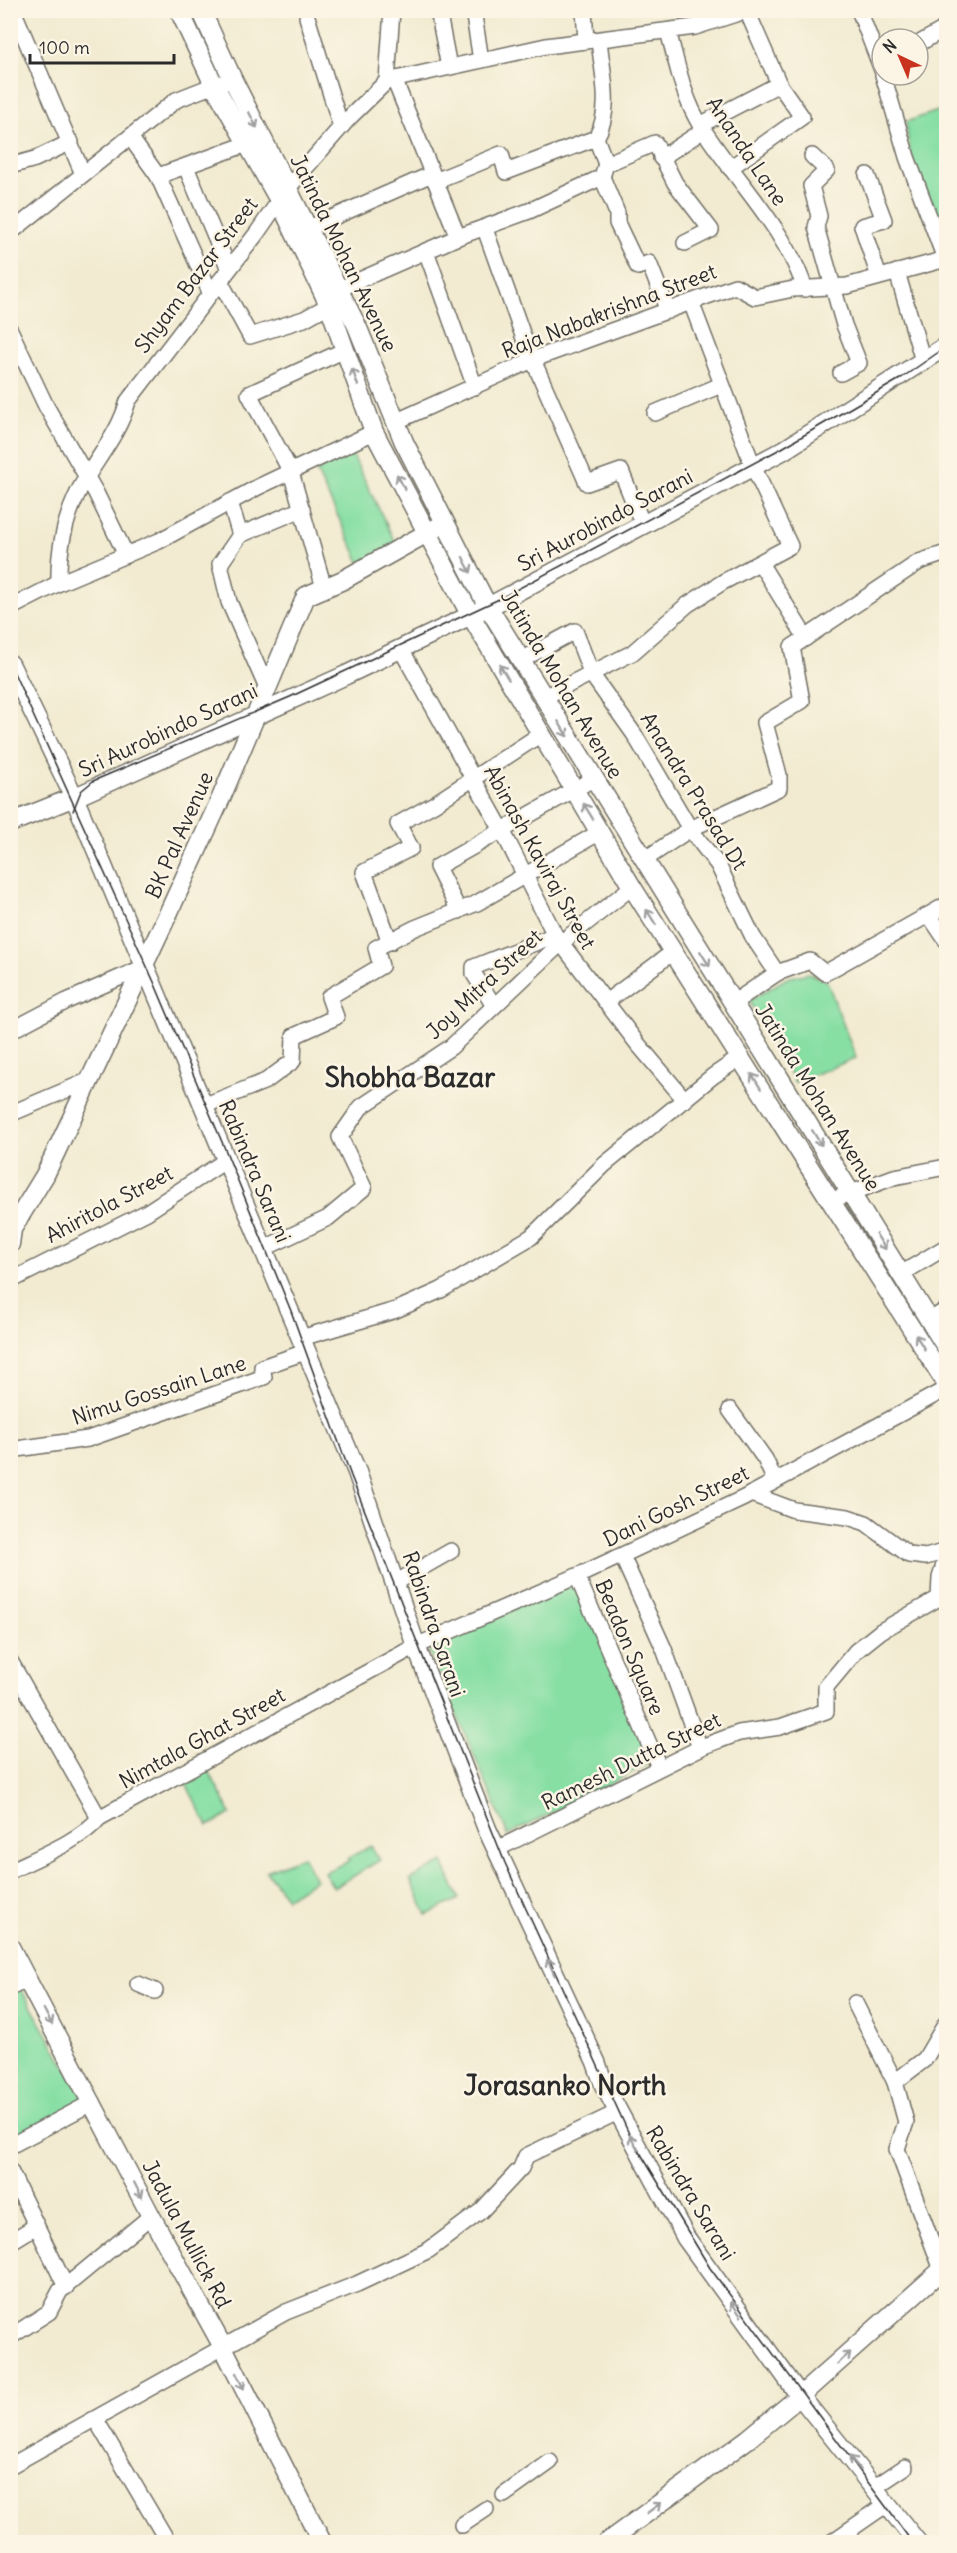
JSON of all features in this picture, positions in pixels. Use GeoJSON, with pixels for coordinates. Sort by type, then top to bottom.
{"type":"FeatureCollection","features":[{"type":"Feature","properties":{"kind":"main road","name":"Jatinda Mohan Avenue"},"geometry":{"type":"LineString","coordinates":[[187,14],[232,80],[284,194],[309,228],[334,297],[397,421],[404,442],[488,607],[946,1347]]}},
{"type":"Feature","properties":{"kind":"main road"},"geometry":{"type":"LineString","coordinates":[[187,14],[214,84],[247,144],[284,194],[334,297],[345,350],[374,432],[471,616],[632,887],[946,1383]]}},
{"type":"Feature","properties":{"kind":"main road","name":"Sri Aurobindo Sarani"},"geometry":{"type":"LineString","coordinates":[[10,823],[74,797],[471,616],[831,422],[946,346]]}},
{"type":"Feature","properties":{"kind":"main road","name":"BK Pal Avenue"},"geometry":{"type":"LineString","coordinates":[[11,1235],[16,1211],[45,1175],[144,967],[221,798],[266,686],[306,596],[446,523]]}},
{"type":"Feature","properties":{"kind":"main road","name":"Rabindra Sarani"},"geometry":{"type":"LineString","coordinates":[[10,664],[74,797],[357,1472],[416,1646],[496,1849],[618,2112],[686,2238],[800,2396],[875,2487],[916,2542]]}},
{"type":"Feature","properties":{"kind":"main road","name":"Jadula Mullick Rd"},"geometry":{"type":"LineString","coordinates":[[10,1947],[151,2216],[223,2347],[322,2542]]}},
{"type":"Feature","properties":{"kind":"main road"},"geometry":{"type":"LineString","coordinates":[[607,2542],[748,2439],[944,2268]]}},
{"type":"Feature","properties":{"kind":"street"},"geometry":{"type":"LineString","coordinates":[[13,10],[83,174]]}},
{"type":"Feature","properties":{"kind":"street"},"geometry":{"type":"LineString","coordinates":[[392,10],[390,80],[458,237]]}},
{"type":"Feature","properties":{"kind":"street"},"geometry":{"type":"LineString","coordinates":[[438,10],[449,67]]}},
{"type":"Feature","properties":{"kind":"street"},"geometry":{"type":"LineString","coordinates":[[473,10],[481,60]]}},
{"type":"Feature","properties":{"kind":"street"},"geometry":{"type":"LineString","coordinates":[[309,228],[501,154],[506,172],[596,138],[603,126],[605,96],[584,10]]}},
{"type":"Feature","properties":{"kind":"street"},"geometry":{"type":"LineString","coordinates":[[859,10],[870,38]]}},
{"type":"Feature","properties":{"kind":"street"},"geometry":{"type":"LineString","coordinates":[[390,80],[546,46],[668,31],[701,17],[747,11],[779,84],[802,117],[730,168]]}},
{"type":"Feature","properties":{"kind":"street"},"geometry":{"type":"LineString","coordinates":[[307,17],[341,127]]}},
{"type":"Feature","properties":{"kind":"street"},"geometry":{"type":"LineString","coordinates":[[930,32],[945,18]]}},
{"type":"Feature","properties":{"kind":"street","name":"Ananda Lane"},"geometry":{"type":"LineString","coordinates":[[668,31],[686,97],[702,128],[779,234],[797,264],[805,289]]}},
{"type":"Feature","properties":{"kind":"street"},"geometry":{"type":"LineString","coordinates":[[10,233],[176,100],[214,84],[232,80]]}},
{"type":"Feature","properties":{"kind":"street","name":"Shyam Bazar Street"},"geometry":{"type":"LineString","coordinates":[[59,583],[58,558],[64,523],[86,477],[122,422],[128,401],[284,194],[341,127],[390,80]]}},
{"type":"Feature","properties":{"kind":"street"},"geometry":{"type":"LineString","coordinates":[[661,158],[702,128],[779,84]]}},
{"type":"Feature","properties":{"kind":"street"},"geometry":{"type":"LineString","coordinates":[[887,87],[907,157],[946,259]]}},
{"type":"Feature","properties":{"kind":"street"},"geometry":{"type":"LineString","coordinates":[[129,137],[158,176],[250,336],[304,319],[334,297],[426,251],[458,237],[485,229],[604,171],[655,143],[675,183],[711,230],[686,243]]}},
{"type":"Feature","properties":{"kind":"street"},"geometry":{"type":"LineString","coordinates":[[596,138],[617,223],[638,267],[649,263],[668,311]]}},
{"type":"Feature","properties":{"kind":"street"},"geometry":{"type":"LineString","coordinates":[[10,166],[35,159],[71,142]]}},
{"type":"Feature","properties":{"kind":"street"},"geometry":{"type":"LineString","coordinates":[[158,176],[247,144]]}},
{"type":"Feature","properties":{"kind":"street"},"geometry":{"type":"LineString","coordinates":[[812,156],[827,170],[811,186],[819,216],[816,227],[844,325],[859,363],[841,373]]}},
{"type":"Feature","properties":{"kind":"street"},"geometry":{"type":"LineString","coordinates":[[186,167],[220,281]]}},
{"type":"Feature","properties":{"kind":"street"},"geometry":{"type":"LineString","coordinates":[[867,175],[884,220],[862,226],[879,277]]}},
{"type":"Feature","properties":{"kind":"street"},"geometry":{"type":"LineString","coordinates":[[485,229],[533,361],[587,483],[621,471],[642,525]]}},
{"type":"Feature","properties":{"kind":"street"},"geometry":{"type":"LineString","coordinates":[[426,251],[475,387]]}},
{"type":"Feature","properties":{"kind":"street","name":"Raja Nabakrishna Street"},"geometry":{"type":"LineString","coordinates":[[397,421],[533,361],[735,286],[755,297],[834,287],[946,259]]}},
{"type":"Feature","properties":{"kind":"street"},"geometry":{"type":"LineString","coordinates":[[897,272],[923,362]]}},
{"type":"Feature","properties":{"kind":"street"},"geometry":{"type":"LineString","coordinates":[[544,697],[632,653],[687,605],[723,582],[790,546],[753,466],[691,302]]}},
{"type":"Feature","properties":{"kind":"street"},"geometry":{"type":"LineString","coordinates":[[10,330],[46,406],[126,555]]}},
{"type":"Feature","properties":{"kind":"street"},"geometry":{"type":"LineString","coordinates":[[324,588],[291,472],[249,394],[345,350]]}},
{"type":"Feature","properties":{"kind":"street"},"geometry":{"type":"LineString","coordinates":[[655,413],[721,385]]}},
{"type":"Feature","properties":{"kind":"street"},"geometry":{"type":"LineString","coordinates":[[10,608],[59,583],[159,541],[230,502],[374,432]]}},
{"type":"Feature","properties":{"kind":"street"},"geometry":{"type":"LineString","coordinates":[[230,502],[240,535]]}},
{"type":"Feature","properties":{"kind":"street"},"geometry":{"type":"LineString","coordinates":[[266,686],[229,602],[220,564],[240,535],[302,509]]}},
{"type":"Feature","properties":{"kind":"street"},"geometry":{"type":"LineString","coordinates":[[644,860],[690,829],[779,788],[779,775],[765,723],[802,701],[792,647],[919,562],[946,553]]}},
{"type":"Feature","properties":{"kind":"street"},"geometry":{"type":"LineString","coordinates":[[760,563],[806,638]]}},
{"type":"Feature","properties":{"kind":"street","name":"Anandra Prasad Dt"},"geometry":{"type":"LineString","coordinates":[[521,660],[575,632],[592,675],[634,734],[690,829],[718,865],[753,937],[777,973]]}},
{"type":"Feature","properties":{"kind":"street","name":"Abinash Kaviraj Street"},"geometry":{"type":"LineString","coordinates":[[401,649],[559,938],[606,1002],[685,1100]]}},
{"type":"Feature","properties":{"kind":"street"},"geometry":{"type":"LineString","coordinates":[[390,942],[364,872],[411,848],[398,824],[541,734]]}},
{"type":"Feature","properties":{"kind":"street"},"geometry":{"type":"LineString","coordinates":[[459,910],[437,867],[503,832],[593,779]]}},
{"type":"Feature","properties":{"kind":"street"},"geometry":{"type":"LineString","coordinates":[[203,1106],[266,1081],[293,1061],[294,1036],[336,1017],[329,997],[381,966],[376,948],[525,877],[600,832]]}},
{"type":"Feature","properties":{"kind":"street","name":"Joy Mitra Street"},"geometry":{"type":"LineString","coordinates":[[263,1249],[328,1218],[364,1188],[340,1137],[361,1107],[452,1047],[559,938],[632,887]]}},
{"type":"Feature","properties":{"kind":"street"},"geometry":{"type":"LineString","coordinates":[[733,1003],[777,973],[810,962],[825,973],[946,905]]}},
{"type":"Feature","properties":{"kind":"street"},"geometry":{"type":"LineString","coordinates":[[929,915],[946,940]]}},
{"type":"Feature","properties":{"kind":"street"},"geometry":{"type":"LineString","coordinates":[[494,1006],[474,974],[474,967],[559,938]]}},
{"type":"Feature","properties":{"kind":"street"},"geometry":{"type":"LineString","coordinates":[[606,1002],[673,952]]}},
{"type":"Feature","properties":{"kind":"street"},"geometry":{"type":"LineString","coordinates":[[10,1031],[67,1001],[144,967]]}},
{"type":"Feature","properties":{"kind":"street"},"geometry":{"type":"LineString","coordinates":[[303,1345],[396,1310],[441,1290],[531,1238],[604,1165],[741,1057]]}},
{"type":"Feature","properties":{"kind":"street"},"geometry":{"type":"LineString","coordinates":[[10,1114],[90,1080]]}},
{"type":"Feature","properties":{"kind":"street","name":"Ahiritola Street"},"geometry":{"type":"LineString","coordinates":[[10,1281],[147,1212],[225,1161]]}},
{"type":"Feature","properties":{"kind":"street"},"geometry":{"type":"LineString","coordinates":[[832,1200],[894,1177],[946,1167]]}},
{"type":"Feature","properties":{"kind":"street"},"geometry":{"type":"LineString","coordinates":[[901,1275],[946,1247]]}},
{"type":"Feature","properties":{"kind":"street"},"geometry":{"type":"LineString","coordinates":[[930,1320],[946,1310]]}},
{"type":"Feature","properties":{"kind":"street","name":"Nimu Gossain Lane"},"geometry":{"type":"LineString","coordinates":[[10,1450],[88,1439],[195,1404],[264,1377],[262,1367],[303,1345]]}},
{"type":"Feature","properties":{"kind":"street","name":"Dani Gosh Street"},"geometry":{"type":"LineString","coordinates":[[416,1646],[622,1556],[751,1494],[946,1389]]}},
{"type":"Feature","properties":{"kind":"street"},"geometry":{"type":"LineString","coordinates":[[730,1410],[765,1459],[775,1481]]}},
{"type":"Feature","properties":{"kind":"street"},"geometry":{"type":"LineString","coordinates":[[751,1494],[794,1510],[848,1517],[866,1523],[909,1555],[926,1557],[946,1551]]}},
{"type":"Feature","properties":{"kind":"street"},"geometry":{"type":"LineString","coordinates":[[395,1583],[451,1551]]}},
{"type":"Feature","properties":{"kind":"street"},"geometry":{"type":"LineString","coordinates":[[622,1556],[663,1649],[700,1748]]}},
{"type":"Feature","properties":{"kind":"street","name":"Ramesh Dutta Street"},"geometry":{"type":"LineString","coordinates":[[496,1849],[700,1748],[739,1733],[780,1727],[826,1711],[826,1686],[856,1651],[881,1631],[939,1598],[940,1578],[946,1558]]}},
{"type":"Feature","properties":{"kind":"street","name":"Beadon Square"},"geometry":{"type":"LineString","coordinates":[[577,1576],[659,1767]]}},
{"type":"Feature","properties":{"kind":"street","name":"Nimtala Ghat Street"},"geometry":{"type":"LineString","coordinates":[[10,1871],[94,1825],[99,1818],[416,1646]]}},
{"type":"Feature","properties":{"kind":"street"},"geometry":{"type":"LineString","coordinates":[[10,1661],[99,1818]]}},
{"type":"Feature","properties":{"kind":"street"},"geometry":{"type":"LineString","coordinates":[[10,1988],[28,1979]]}},
{"type":"Feature","properties":{"kind":"street"},"geometry":{"type":"LineString","coordinates":[[855,2003],[895,2082],[906,2122],[897,2150],[944,2268]]}},
{"type":"Feature","properties":{"kind":"street"},"geometry":{"type":"LineString","coordinates":[[895,2082],[925,2059],[946,2023]]}},
{"type":"Feature","properties":{"kind":"street"},"geometry":{"type":"LineString","coordinates":[[10,2146],[93,2102]]}},
{"type":"Feature","properties":{"kind":"street"},"geometry":{"type":"LineString","coordinates":[[10,2466],[286,2312],[357,2284],[429,2250],[481,2211],[521,2168],[526,2156],[618,2112]]}},
{"type":"Feature","properties":{"kind":"street"},"geometry":{"type":"LineString","coordinates":[[10,2171],[66,2287]]}},
{"type":"Feature","properties":{"kind":"street"},"geometry":{"type":"LineString","coordinates":[[10,2337],[49,2312],[60,2291],[151,2216]]}},
{"type":"Feature","properties":{"kind":"street"},"geometry":{"type":"LineString","coordinates":[[10,2242],[36,2226]]}},
{"type":"Feature","properties":{"kind":"street"},"geometry":{"type":"LineString","coordinates":[[96,2420],[168,2542]]}},
{"type":"Feature","properties":{"kind":"street"},"geometry":{"type":"LineString","coordinates":[[504,2495],[550,2462]]}},
{"type":"Feature","properties":{"kind":"street"},"geometry":{"type":"LineString","coordinates":[[875,2487],[905,2467]]}},
{"type":"Feature","properties":{"kind":"street"},"geometry":{"type":"LineString","coordinates":[[832,2542],[887,2504]]}},
{"type":"Feature","properties":{"kind":"street"},"geometry":{"type":"LineString","coordinates":[[462,2525],[486,2509]]}},
{"type":"Feature","properties":{"kind":"green space"},"geometry":{"type":"Polygon","coordinates":[[[946,108],[946,248],[910,157],[906,122],[946,108]]]}},
{"type":"Feature","properties":{"kind":"green space"},"geometry":{"type":"Polygon","coordinates":[[[352,454],[397,546],[361,564],[316,471],[352,454]]]}},
{"type":"Feature","properties":{"kind":"green space"},"geometry":{"type":"Polygon","coordinates":[[[808,973],[827,981],[856,1058],[795,1082],[749,1001],[787,978],[808,973]]]}},
{"type":"Feature","properties":{"kind":"green space"},"geometry":{"type":"Polygon","coordinates":[[[581,1578],[657,1760],[508,1835],[428,1648],[581,1578]]]}},
{"type":"Feature","properties":{"kind":"green space"},"geometry":{"type":"Polygon","coordinates":[[[206,1766],[231,1814],[208,1826],[183,1778],[206,1766]]]}},
{"type":"Feature","properties":{"kind":"green space"},"geometry":{"type":"Polygon","coordinates":[[[371,1846],[380,1860],[334,1888],[324,1872],[350,1861],[348,1858],[371,1846]]]}},
{"type":"Feature","properties":{"kind":"green space"},"geometry":{"type":"Polygon","coordinates":[[[303,1856],[316,1880],[287,1898],[266,1871],[303,1856]]]}},
{"type":"Feature","properties":{"kind":"green space"},"geometry":{"type":"Polygon","coordinates":[[[443,1862],[459,1899],[427,1915],[410,1879],[443,1862]]]}},
{"type":"Feature","properties":{"kind":"green space"},"geometry":{"type":"Polygon","coordinates":[[[18,1984],[86,2101],[11,2139],[10,1988],[18,1984]]]}},
{"type":"Feature","properties":{"kind":"tram line"},"geometry":{"type":"LineString","coordinates":[[73,811],[81,791],[93,781],[290,697],[497,600],[782,448],[900,379],[946,347]]}},
{"type":"Feature","properties":{"kind":"tram line"},"geometry":{"type":"LineString","coordinates":[[10,664],[154,982],[225,1149],[291,1311],[351,1476],[505,1863],[630,2136],[710,2268],[912,2542]]}},
{"type":"Feature","properties":{"kind":"district","name":"Shobha Bazar"},"geometry":{"type":"Point","coordinates":[410,1077]}},
{"type":"Feature","properties":{"kind":"district","name":"Jorasanko North"},"geometry":{"type":"Point","coordinates":[565,2085]}}]}
